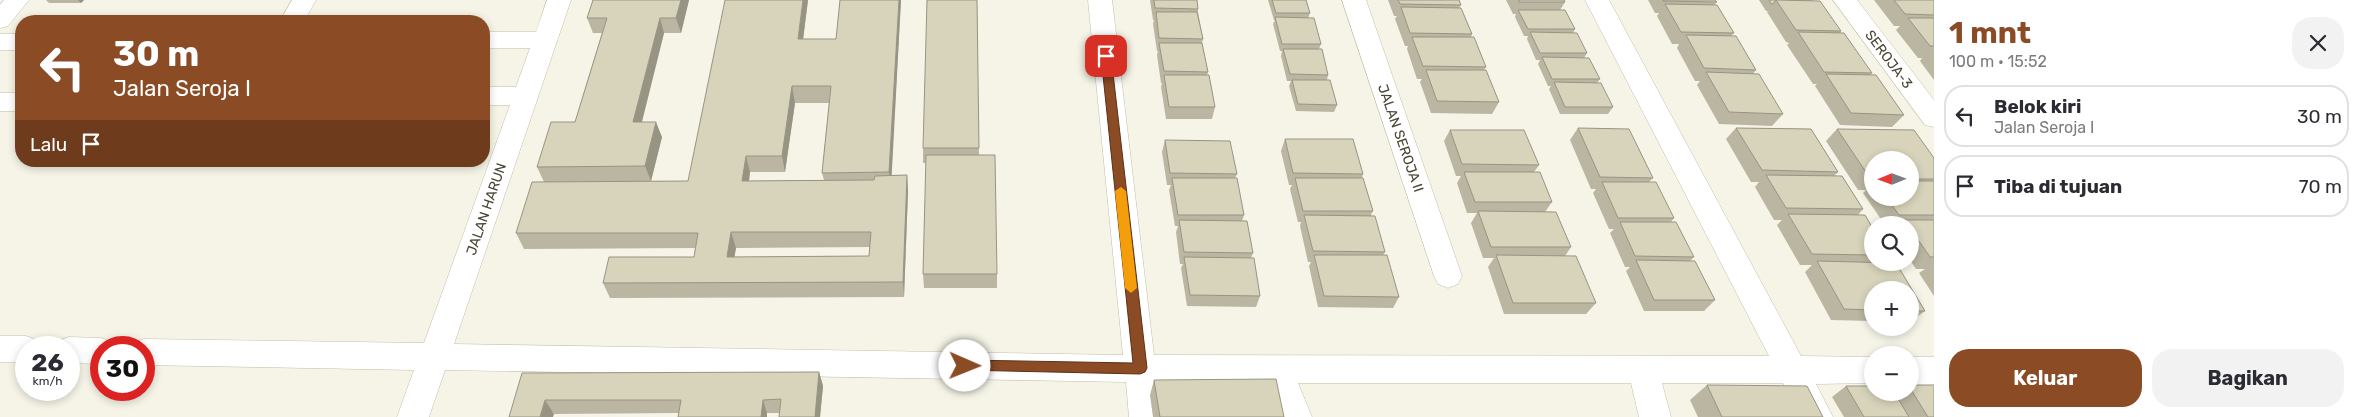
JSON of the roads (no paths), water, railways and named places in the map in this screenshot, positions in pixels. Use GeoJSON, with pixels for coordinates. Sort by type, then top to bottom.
{"type":"FeatureCollection","features":[{"type":"Feature","properties":{"kind":"street"},"geometry":{"type":"LineString","coordinates":[[0,20],[17,0]]}},
{"type":"Feature","properties":{"kind":"street"},"geometry":{"type":"LineString","coordinates":[[295,15],[304,0]]}},
{"type":"Feature","properties":{"kind":"street","name":"JALAN HARUN"},"geometry":{"type":"LineString","coordinates":[[413,417],[559,0]]}},
{"type":"Feature","properties":{"kind":"street"},"geometry":{"type":"LineString","coordinates":[[1100,0],[1145,417]]}},
{"type":"Feature","properties":{"kind":"street","name":"JALAN SEROJA II"},"geometry":{"type":"LineString","coordinates":[[1354,0],[1448,276]]}},
{"type":"Feature","properties":{"kind":"street"},"geometry":{"type":"LineString","coordinates":[[1597,0],[1817,417]]}},
{"type":"Feature","properties":{"kind":"street","name":"SEROJA-3"},"geometry":{"type":"LineString","coordinates":[[1845,0],[1934,118]]}},
{"type":"Feature","properties":{"kind":"street"},"geometry":{"type":"LineString","coordinates":[[490,40],[546,40]]}},
{"type":"Feature","properties":{"kind":"street"},"geometry":{"type":"LineString","coordinates":[[0,42],[15,42]]}},
{"type":"Feature","properties":{"kind":"street"},"geometry":{"type":"LineString","coordinates":[[490,96],[526,96]]}},
{"type":"Feature","properties":{"kind":"street"},"geometry":{"type":"LineString","coordinates":[[0,102],[15,102]]}},
{"type":"Feature","properties":{"kind":"street"},"geometry":{"type":"LineString","coordinates":[[0,349],[15,349]]}},
{"type":"Feature","properties":{"kind":"street"},"geometry":{"type":"LineString","coordinates":[[155,352],[1140,368],[1643,371],[1864,370]]}},
{"type":"Feature","properties":{"kind":"street"},"geometry":{"type":"LineString","coordinates":[[1276,368],[1296,417]]}},
{"type":"Feature","properties":{"kind":"street"},"geometry":{"type":"LineString","coordinates":[[1643,371],[1655,417]]}},
{"type":"Feature","properties":{"kind":"street"},"geometry":{"type":"LineString","coordinates":[[1919,371],[1934,371]]}}]}
